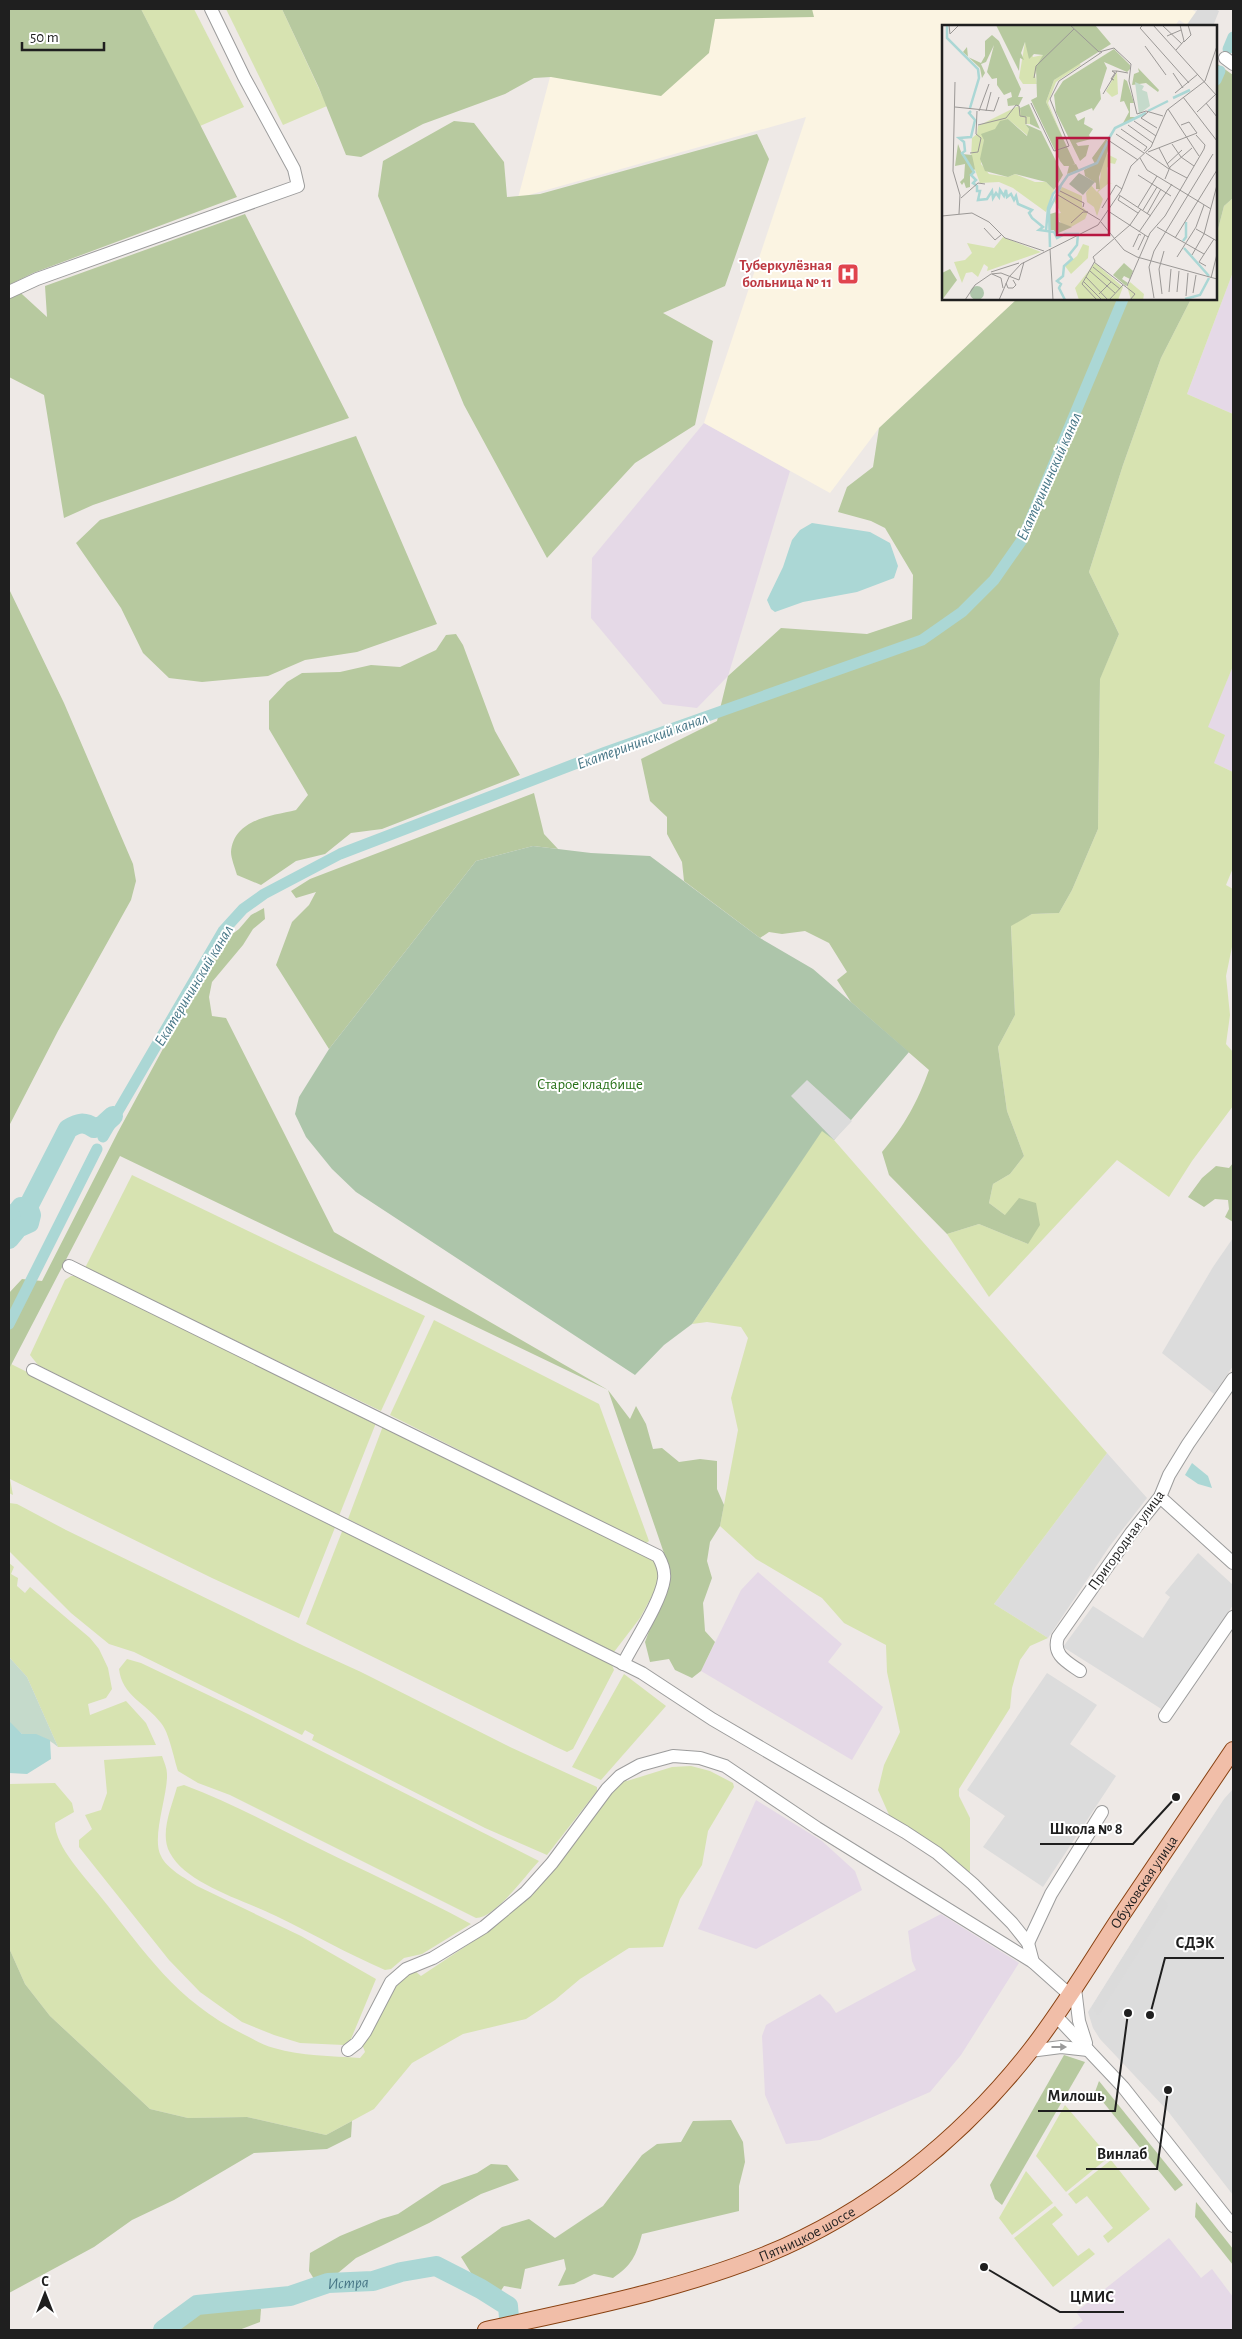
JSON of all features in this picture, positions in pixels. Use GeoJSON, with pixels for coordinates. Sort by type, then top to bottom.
{"type":"FeatureCollection","features":[{"type":"Feature","properties":{"kind":"main road","name":"Обуховская улица"},"geometry":{"type":"LineString","coordinates":[[1056,2016],[1233,1750]]}},
{"type":"Feature","properties":{"kind":"main road","name":"Пятницкое шоссе"},"geometry":{"type":"LineString","coordinates":[[486,2330],[654,2291],[729,2269],[767,2254],[814,2231],[874,2196],[950,2138],[996,2092],[1056,2016]]}},
{"type":"Feature","properties":{"kind":"street"},"geometry":{"type":"LineString","coordinates":[[9,292],[37,279],[298,186],[294,169],[244,77],[211,9]]}},
{"type":"Feature","properties":{"kind":"street"},"geometry":{"type":"LineString","coordinates":[[69,1266],[658,1556],[662,1563],[664,1578],[659,1594],[623,1664]]}},
{"type":"Feature","properties":{"kind":"street"},"geometry":{"type":"LineString","coordinates":[[33,1370],[623,1664],[937,1853],[973,1884],[1028,1943],[1032,1962]]}},
{"type":"Feature","properties":{"kind":"street","name":"Пригородная улица"},"geometry":{"type":"LineString","coordinates":[[1080,1671],[1057,1652],[1055,1645],[1058,1637],[1131,1533],[1160,1497],[1169,1475],[1183,1451],[1233,1379]]}},
{"type":"Feature","properties":{"kind":"street"},"geometry":{"type":"LineString","coordinates":[[1160,1497],[1233,1563]]}},
{"type":"Feature","properties":{"kind":"street"},"geometry":{"type":"LineString","coordinates":[[1165,1716],[1233,1617]]}},
{"type":"Feature","properties":{"kind":"street"},"geometry":{"type":"LineString","coordinates":[[348,2050],[358,2043],[392,1982],[406,1969],[433,1958],[484,1927],[526,1892],[552,1862],[607,1789],[620,1776],[640,1765],[673,1756],[700,1758],[725,1766],[825,1833],[1032,1962],[1073,1991],[1079,2021],[1088,2050]]}},
{"type":"Feature","properties":{"kind":"street"},"geometry":{"type":"LineString","coordinates":[[1028,1943],[1052,1894],[1102,1812]]}},
{"type":"Feature","properties":{"kind":"street"},"geometry":{"type":"LineString","coordinates":[[1056,2016],[1123,2087],[1233,2226]]}},
{"type":"Feature","properties":{"kind":"street"},"geometry":{"type":"LineString","coordinates":[[1030,2051],[1061,2047],[1088,2050]]}},
{"type":"Feature","properties":{"kind":"shaded area","name":"Туберкулёзная больница № 11"},"geometry":{"type":"Polygon","coordinates":[[[568,9],[1191,9],[1196,12],[1187,25],[1179,20],[1176,25],[942,25],[942,300],[1016,300],[879,428],[830,493],[704,423],[806,117],[518,198],[568,9]]]}},
{"type":"Feature","properties":{"kind":"shaded area"},"geometry":{"type":"Polygon","coordinates":[[[1198,9],[1215,9],[1219,11],[1213,25],[1187,25],[1198,9]]]}},
{"type":"Feature","properties":{"kind":"shaded area"},"geometry":{"type":"Polygon","coordinates":[[[1233,272],[1233,414],[1187,394],[1233,272]]]}},
{"type":"Feature","properties":{"kind":"shaded area"},"geometry":{"type":"Polygon","coordinates":[[[704,423],[790,471],[728,676],[697,708],[663,704],[591,618],[592,558],[704,423]]]}},
{"type":"Feature","properties":{"kind":"shaded area"},"geometry":{"type":"Polygon","coordinates":[[[1233,666],[1233,772],[1214,763],[1207,727],[1233,666]]]}},
{"type":"Feature","properties":{"kind":"shaded area"},"geometry":{"type":"Polygon","coordinates":[[[807,1080],[852,1121],[834,1140],[791,1096],[807,1080]]]}},
{"type":"Feature","properties":{"kind":"shaded area"},"geometry":{"type":"Polygon","coordinates":[[[1233,1238],[1233,1366],[1214,1394],[1162,1353],[1213,1267],[1233,1238]]]}},
{"type":"Feature","properties":{"kind":"shaded area"},"geometry":{"type":"Polygon","coordinates":[[[1107,1453],[1147,1498],[1109,1547],[1048,1638],[994,1604],[1107,1453]]]}},
{"type":"Feature","properties":{"kind":"shaded area"},"geometry":{"type":"Polygon","coordinates":[[[1198,1553],[1233,1585],[1233,1605],[1163,1710],[1063,1647],[1093,1606],[1143,1638],[1170,1597],[1165,1593],[1198,1553]]]}},
{"type":"Feature","properties":{"kind":"shaded area"},"geometry":{"type":"Polygon","coordinates":[[[758,1572],[842,1644],[828,1662],[883,1707],[852,1760],[701,1671],[741,1590],[758,1572]]]}},
{"type":"Feature","properties":{"kind":"shaded area"},"geometry":{"type":"Polygon","coordinates":[[[1047,1673],[1097,1705],[1070,1744],[1116,1776],[1043,1887],[983,1847],[1005,1816],[967,1790],[1047,1673]]]}},
{"type":"Feature","properties":{"kind":"shaded area"},"geometry":{"type":"Polygon","coordinates":[[[1233,1789],[1233,2195],[1167,2110],[1100,2039],[1093,2028],[1088,2012],[1169,1883],[1224,1799],[1233,1789]]]}},
{"type":"Feature","properties":{"kind":"shaded area"},"geometry":{"type":"Polygon","coordinates":[[[756,1800],[822,1841],[855,1871],[862,1890],[756,1949],[698,1929],[756,1800]]]}},
{"type":"Feature","properties":{"kind":"shaded area"},"geometry":{"type":"Polygon","coordinates":[[[1161,1897],[1168,1905],[1098,2016],[1092,2007],[1161,1897]]]}},
{"type":"Feature","properties":{"kind":"shaded area"},"geometry":{"type":"Polygon","coordinates":[[[941,1914],[1019,1963],[961,2055],[930,2092],[820,2140],[786,2144],[765,2095],[762,2036],[766,2025],[820,1994],[836,2013],[916,1970],[912,1961],[908,1931],[941,1914]]]}},
{"type":"Feature","properties":{"kind":"shaded area"},"geometry":{"type":"Polygon","coordinates":[[[1169,2238],[1201,2278],[1212,2269],[1233,2297],[1233,2330],[1070,2330],[1083,2321],[1076,2312],[1169,2238]]]}},
{"type":"Feature","properties":{"kind":"green space"},"geometry":{"type":"Polygon","coordinates":[[[9,9],[141,9],[237,197],[33,273],[11,284],[47,317],[45,286],[245,214],[349,418],[93,505],[64,518],[44,395],[9,377],[9,9]]]}},
{"type":"Feature","properties":{"kind":"green space"},"geometry":{"type":"Polygon","coordinates":[[[141,9],[194,9],[244,107],[200,126],[141,9]]]}},
{"type":"Feature","properties":{"kind":"green space"},"geometry":{"type":"Polygon","coordinates":[[[226,9],[282,9],[327,106],[283,125],[226,9]]]}},
{"type":"Feature","properties":{"kind":"green space"},"geometry":{"type":"Polygon","coordinates":[[[282,9],[812,9],[814,17],[715,19],[709,53],[661,96],[551,77],[534,78],[505,94],[423,124],[361,157],[346,155],[319,88],[282,9]]]}},
{"type":"Feature","properties":{"kind":"green space"},"geometry":{"type":"Polygon","coordinates":[[[1217,64],[1233,75],[1233,198],[1224,206],[1217,233],[1217,64]]]}},
{"type":"Feature","properties":{"kind":"green space"},"geometry":{"type":"Polygon","coordinates":[[[454,121],[474,123],[504,162],[507,197],[540,194],[757,134],[769,159],[725,286],[663,313],[713,341],[695,425],[635,463],[547,558],[464,405],[378,196],[383,161],[454,121]]]}},
{"type":"Feature","properties":{"kind":"green space"},"geometry":{"type":"Polygon","coordinates":[[[1233,198],[1233,272],[1187,394],[1233,414],[1233,666],[1208,727],[1225,735],[1214,763],[1233,772],[1233,868],[1226,885],[1233,889],[1233,942],[1226,976],[1230,1015],[1226,1044],[1233,1052],[1233,1106],[1192,1161],[1169,1197],[1117,1160],[989,1297],[947,1234],[979,1224],[1028,1244],[1005,1215],[989,1203],[993,1184],[1010,1174],[1024,1156],[1007,1111],[998,1047],[1015,1015],[1011,925],[1032,914],[1059,913],[1072,890],[1098,829],[1100,678],[1119,634],[1089,572],[1123,465],[1161,358],[1190,300],[1217,300],[1217,233],[1224,206],[1233,198]]]}},
{"type":"Feature","properties":{"kind":"green space"},"geometry":{"type":"Polygon","coordinates":[[[1016,300],[1190,300],[1161,358],[1123,465],[1089,572],[1119,634],[1100,679],[1098,829],[1072,890],[1059,913],[1032,914],[1011,926],[1015,1015],[998,1047],[1007,1111],[1024,1156],[1010,1174],[993,1184],[989,1203],[1005,1215],[1019,1198],[1036,1203],[1040,1225],[1028,1244],[979,1224],[947,1234],[889,1175],[882,1152],[910,1113],[929,1070],[851,1002],[837,980],[847,972],[829,943],[805,931],[782,934],[769,932],[760,938],[684,881],[682,862],[667,834],[667,817],[650,801],[641,759],[717,721],[728,676],[781,628],[867,634],[912,619],[913,575],[885,528],[871,521],[838,512],[847,487],[873,467],[879,428],[1016,300]]]}},
{"type":"Feature","properties":{"kind":"green space"},"geometry":{"type":"Polygon","coordinates":[[[356,436],[437,624],[357,652],[305,660],[268,676],[202,682],[169,678],[143,653],[121,608],[76,543],[100,520],[356,436]]]}},
{"type":"Feature","properties":{"kind":"green space"},"geometry":{"type":"Polygon","coordinates":[[[9,589],[64,703],[133,864],[136,881],[131,900],[58,1031],[9,1126],[9,589]]]}},
{"type":"Feature","properties":{"kind":"green space"},"geometry":{"type":"Polygon","coordinates":[[[456,634],[463,645],[495,731],[520,775],[382,829],[351,833],[325,854],[296,861],[261,885],[237,875],[231,852],[239,832],[246,826],[265,817],[296,810],[308,795],[269,729],[269,701],[287,682],[302,673],[340,672],[371,665],[400,667],[436,650],[446,635],[456,634]]]}},
{"type":"Feature","properties":{"kind":"green space"},"geometry":{"type":"Polygon","coordinates":[[[534,793],[544,834],[558,849],[533,846],[476,861],[329,1049],[276,965],[292,922],[309,905],[316,892],[296,898],[291,891],[310,879],[534,793]]]}},
{"type":"Feature","properties":{"kind":"green space","name":"Старое кладбище"},"geometry":{"type":"Polygon","coordinates":[[[533,846],[591,853],[650,856],[760,938],[813,969],[909,1052],[834,1140],[822,1131],[692,1324],[664,1345],[635,1375],[356,1192],[332,1169],[306,1137],[295,1114],[299,1097],[329,1049],[476,861],[533,846]]]}},
{"type":"Feature","properties":{"kind":"green space"},"geometry":{"type":"Polygon","coordinates":[[[264,908],[265,919],[253,929],[243,945],[212,982],[209,997],[212,1016],[226,1018],[334,1232],[608,1390],[120,1156],[9,1369],[9,1293],[22,1279],[42,1281],[118,1132],[205,971],[223,941],[239,929],[251,915],[264,908]]]}},
{"type":"Feature","properties":{"kind":"green space"},"geometry":{"type":"Polygon","coordinates":[[[822,1130],[834,1140],[1107,1453],[994,1604],[1048,1638],[1030,1646],[1020,1660],[1012,1688],[1010,1708],[959,1789],[959,1796],[970,1818],[970,1876],[890,1817],[878,1790],[884,1765],[900,1732],[887,1672],[886,1645],[844,1623],[822,1598],[756,1559],[720,1526],[738,1430],[731,1398],[748,1338],[741,1327],[707,1322],[692,1324],[822,1130]]]}},
{"type":"Feature","properties":{"kind":"green space"},"geometry":{"type":"Polygon","coordinates":[[[1233,1163],[1233,1222],[1225,1217],[1229,1209],[1228,1200],[1215,1199],[1204,1207],[1188,1197],[1202,1178],[1216,1166],[1229,1168],[1233,1163]]]}},
{"type":"Feature","properties":{"kind":"green space"},"geometry":{"type":"Polygon","coordinates":[[[132,1175],[425,1316],[381,1411],[85,1268],[132,1175]]]}},
{"type":"Feature","properties":{"kind":"green space"},"geometry":{"type":"Polygon","coordinates":[[[71,1276],[80,1276],[376,1423],[339,1516],[214,1455],[38,1365],[30,1355],[65,1280],[71,1276]]]}},
{"type":"Feature","properties":{"kind":"green space"},"geometry":{"type":"Polygon","coordinates":[[[434,1320],[599,1404],[649,1541],[645,1544],[390,1415],[434,1320]]]}},
{"type":"Feature","properties":{"kind":"green space"},"geometry":{"type":"Polygon","coordinates":[[[11,1364],[336,1525],[299,1618],[212,1578],[10,1479],[13,1495],[9,1493],[9,1369],[11,1364]]]}},
{"type":"Feature","properties":{"kind":"green space"},"geometry":{"type":"Polygon","coordinates":[[[608,1390],[630,1419],[636,1406],[646,1424],[653,1449],[662,1448],[679,1462],[700,1459],[717,1461],[717,1489],[724,1505],[720,1526],[710,1542],[707,1561],[712,1578],[703,1603],[705,1631],[715,1642],[701,1671],[692,1678],[675,1670],[669,1659],[650,1662],[645,1642],[669,1578],[667,1562],[608,1390]]]}},
{"type":"Feature","properties":{"kind":"green space"},"geometry":{"type":"Polygon","coordinates":[[[383,1426],[659,1563],[660,1581],[640,1618],[614,1652],[348,1519],[383,1426]]]}},
{"type":"Feature","properties":{"kind":"green space"},"geometry":{"type":"Polygon","coordinates":[[[9,1503],[17,1504],[66,1530],[361,1672],[510,1747],[597,1787],[597,1791],[547,1855],[485,1828],[312,1740],[314,1735],[305,1730],[302,1735],[134,1652],[109,1644],[71,1613],[9,1551],[9,1503]]]}},
{"type":"Feature","properties":{"kind":"green space"},"geometry":{"type":"Polygon","coordinates":[[[343,1529],[612,1665],[614,1670],[573,1749],[567,1752],[554,1746],[306,1624],[343,1529]]]}},
{"type":"Feature","properties":{"kind":"green space"},"geometry":{"type":"Polygon","coordinates":[[[9,1563],[14,1567],[11,1574],[18,1578],[17,1586],[25,1593],[30,1587],[90,1638],[99,1649],[108,1668],[112,1689],[106,1698],[88,1704],[90,1715],[126,1701],[146,1723],[156,1745],[58,1747],[27,1677],[9,1657],[9,1563]]]}},
{"type":"Feature","properties":{"kind":"green space"},"geometry":{"type":"Polygon","coordinates":[[[9,1657],[27,1677],[58,1747],[41,1737],[22,1734],[10,1724],[9,1657]]]}},
{"type":"Feature","properties":{"kind":"green space"},"geometry":{"type":"Polygon","coordinates":[[[127,1659],[141,1663],[248,1714],[539,1861],[501,1904],[484,1916],[476,1918],[230,1795],[198,1783],[178,1771],[164,1727],[125,1686],[119,1669],[127,1659]]]}},
{"type":"Feature","properties":{"kind":"green space"},"geometry":{"type":"Polygon","coordinates":[[[624,1674],[666,1706],[601,1780],[572,1767],[624,1674]]]}},
{"type":"Feature","properties":{"kind":"green space"},"geometry":{"type":"Polygon","coordinates":[[[162,1756],[167,1774],[167,1783],[159,1828],[158,1848],[167,1865],[197,1886],[301,1936],[376,1979],[351,2039],[344,2045],[300,2043],[274,2035],[242,2022],[200,1992],[169,1960],[79,1847],[79,1840],[92,1829],[85,1815],[101,1810],[107,1793],[104,1760],[162,1756]]]}},
{"type":"Feature","properties":{"kind":"green space"},"geometry":{"type":"Polygon","coordinates":[[[691,1766],[710,1771],[733,1783],[734,1787],[708,1831],[702,1865],[680,1899],[663,1947],[629,1948],[580,1979],[555,2000],[526,2019],[463,2034],[412,2063],[374,2109],[326,2135],[247,2117],[188,2118],[150,2109],[50,2016],[25,1984],[9,1948],[9,1784],[55,1783],[72,1803],[74,1812],[55,1823],[56,1832],[66,1852],[148,1956],[180,1990],[219,2021],[266,2045],[285,2051],[306,2054],[360,2058],[365,2052],[362,2044],[394,1987],[414,1970],[421,1976],[481,1936],[519,1905],[623,1778],[627,1781],[672,1767],[691,1766]]]}},
{"type":"Feature","properties":{"kind":"green space"},"geometry":{"type":"Polygon","coordinates":[[[184,1785],[246,1812],[471,1924],[422,1954],[404,1958],[391,1969],[385,1970],[276,1916],[203,1883],[178,1864],[167,1845],[166,1829],[170,1811],[177,1787],[184,1785]]]}},
{"type":"Feature","properties":{"kind":"green space"},"geometry":{"type":"Polygon","coordinates":[[[9,1948],[25,1984],[50,2016],[150,2109],[188,2118],[247,2117],[326,2135],[352,2121],[351,2137],[327,2149],[254,2153],[174,2200],[132,2220],[94,2247],[9,2293],[9,1948]]]}},
{"type":"Feature","properties":{"kind":"green space"},"geometry":{"type":"Polygon","coordinates":[[[1064,2055],[1085,2062],[1002,2205],[995,2199],[990,2185],[1064,2055]]]}},
{"type":"Feature","properties":{"kind":"green space"},"geometry":{"type":"Polygon","coordinates":[[[1099,2081],[1183,2185],[1175,2191],[1095,2092],[1099,2081]]]}},
{"type":"Feature","properties":{"kind":"green space"},"geometry":{"type":"Polygon","coordinates":[[[1065,2105],[1109,2157],[1066,2192],[1036,2156],[1065,2105]]]}},
{"type":"Feature","properties":{"kind":"green space"},"geometry":{"type":"Polygon","coordinates":[[[731,2120],[743,2142],[745,2162],[739,2186],[739,2211],[642,2234],[638,2248],[629,2264],[613,2278],[594,2274],[574,2284],[558,2286],[566,2269],[564,2259],[525,2269],[521,2289],[504,2286],[496,2298],[486,2284],[471,2273],[461,2257],[502,2227],[529,2219],[555,2238],[603,2206],[642,2155],[657,2144],[681,2142],[693,2121],[731,2120]]]}},
{"type":"Feature","properties":{"kind":"green space"},"geometry":{"type":"Polygon","coordinates":[[[1111,2160],[1150,2209],[1108,2243],[1103,2236],[1113,2228],[1087,2196],[1076,2204],[1068,2194],[1111,2160]]]}},
{"type":"Feature","properties":{"kind":"green space"},"geometry":{"type":"Polygon","coordinates":[[[491,2164],[507,2165],[519,2180],[481,2194],[429,2223],[356,2258],[332,2278],[314,2279],[309,2271],[310,2253],[340,2236],[398,2214],[442,2185],[477,2173],[491,2164]]]}},
{"type":"Feature","properties":{"kind":"green space"},"geometry":{"type":"Polygon","coordinates":[[[1026,2171],[1053,2203],[1012,2235],[999,2218],[1026,2171]]]}},
{"type":"Feature","properties":{"kind":"green space"},"geometry":{"type":"Polygon","coordinates":[[[1196,2202],[1233,2249],[1233,2265],[1195,2217],[1196,2202]]]}},
{"type":"Feature","properties":{"kind":"green space"},"geometry":{"type":"Polygon","coordinates":[[[1055,2206],[1063,2215],[1052,2224],[1078,2256],[1089,2248],[1095,2254],[1053,2287],[1014,2238],[1055,2206]]]}},
{"type":"Feature","properties":{"kind":"green space"},"geometry":{"type":"Polygon","coordinates":[[[252,2307],[261,2309],[260,2322],[239,2330],[172,2330],[198,2309],[252,2307]]]}},
{"type":"Feature","properties":{"kind":"water"},"geometry":{"type":"Polygon","coordinates":[[[812,523],[870,532],[890,543],[898,566],[894,578],[857,592],[803,602],[775,612],[771,609],[767,600],[783,567],[792,540],[800,530],[812,523]]]}},
{"type":"Feature","properties":{"kind":"water"},"geometry":{"type":"Polygon","coordinates":[[[1192,1463],[1208,1476],[1212,1488],[1198,1484],[1185,1475],[1192,1463]]]}},
{"type":"Feature","properties":{"kind":"water"},"geometry":{"type":"Polygon","coordinates":[[[9,1721],[22,1734],[36,1734],[50,1740],[51,1759],[27,1774],[9,1773],[9,1721]]]}},
{"type":"Feature","properties":{"kind":"waterway","name":"Екатерининский канал"},"geometry":{"type":"LineString","coordinates":[[1228,49],[1233,37]]}},
{"type":"Feature","properties":{"kind":"waterway","name":"Екатерининский канал"},"geometry":{"type":"LineString","coordinates":[[1217,78],[1220,71]]}},
{"type":"Feature","properties":{"kind":"waterway","name":"Екатерининский канал"},"geometry":{"type":"LineString","coordinates":[[103,1137],[223,931],[243,909],[264,894],[340,854],[606,752],[922,640],[962,612],[994,580],[1022,540],[1123,300]]}},
{"type":"Feature","properties":{"kind":"waterway"},"geometry":{"type":"LineString","coordinates":[[9,1239],[18,1228],[29,1223],[31,1215],[28,1207],[68,1129],[81,1124],[87,1124],[94,1128],[102,1126],[113,1116]]}},
{"type":"Feature","properties":{"kind":"waterway","name":"Екатерининский канал"},"geometry":{"type":"LineString","coordinates":[[9,1324],[97,1149]]}},
{"type":"Feature","properties":{"kind":"waterway"},"geometry":{"type":"LineString","coordinates":[[9,1217],[21,1207],[28,1207]]}},
{"type":"Feature","properties":{"kind":"waterway","name":"Истра"},"geometry":{"type":"LineString","coordinates":[[163,2330],[197,2305],[290,2296],[328,2283],[373,2281],[401,2272],[436,2266],[481,2289],[508,2306],[510,2330]]}},
{"type":"Feature","properties":{"kind":"place","name":"Туберкулёзная больница № 11"},"geometry":{"type":"Point","coordinates":[848,274]}},
{"type":"Feature","properties":{"kind":"place","name":"Школа № 8"},"geometry":{"type":"Point","coordinates":[1176,1797]}},
{"type":"Feature","properties":{"kind":"place","name":"Милошь"},"geometry":{"type":"Point","coordinates":[1128,2013]}},
{"type":"Feature","properties":{"kind":"place","name":"СДЭК"},"geometry":{"type":"Point","coordinates":[1150,2015]}},
{"type":"Feature","properties":{"kind":"place","name":"Винлаб"},"geometry":{"type":"Point","coordinates":[1168,2090]}},
{"type":"Feature","properties":{"kind":"place","name":"ЦМИС"},"geometry":{"type":"Point","coordinates":[984,2267]}}]}
